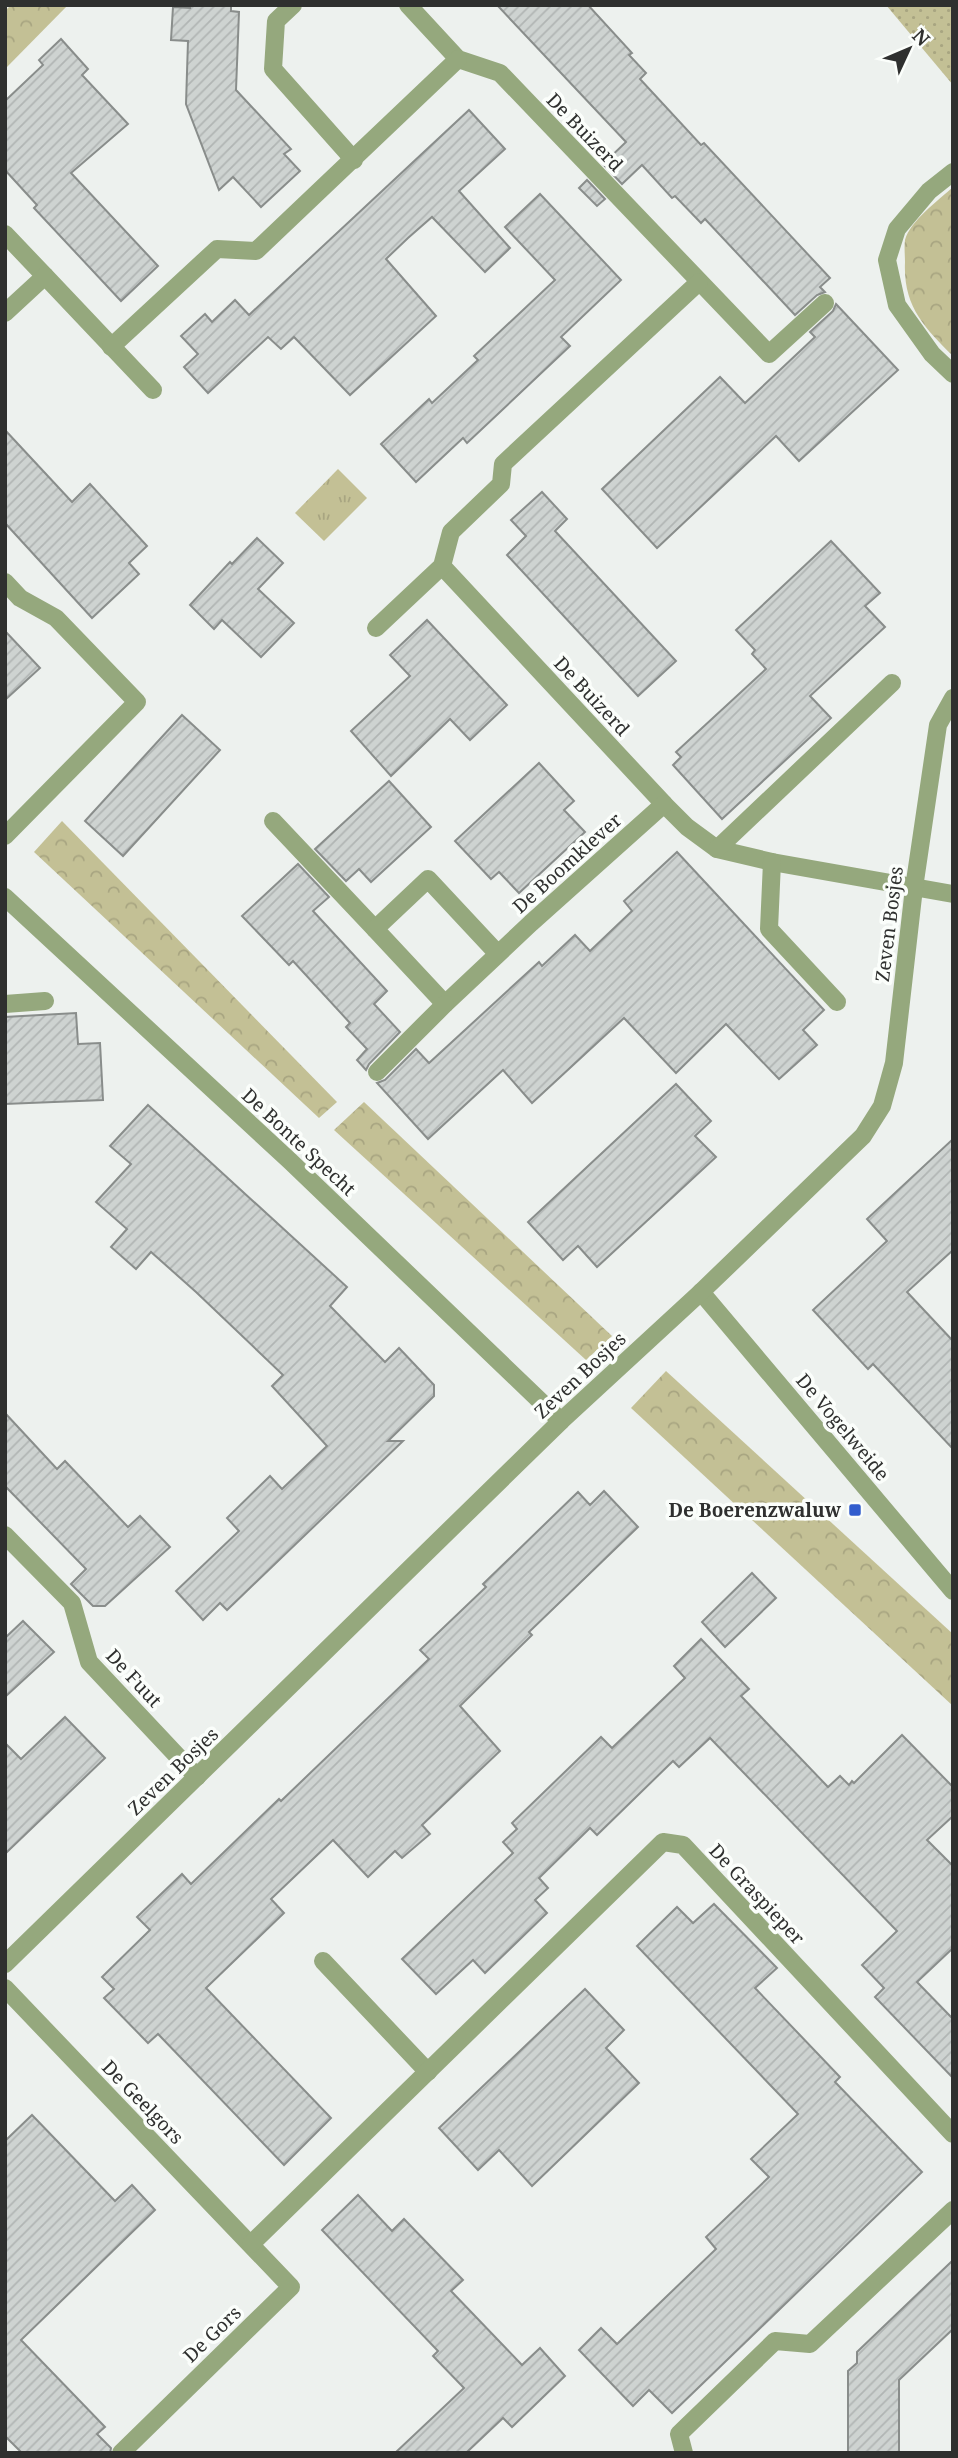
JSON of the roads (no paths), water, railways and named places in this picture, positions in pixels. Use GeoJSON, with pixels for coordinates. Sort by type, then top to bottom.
{"type":"FeatureCollection","features":[{"type":"Feature","properties":{"kind":"street"},"geometry":{"type":"LineString","coordinates":[[293,5],[276,21],[273,69],[354,160]]}},
{"type":"Feature","properties":{"kind":"street","name":"De Buizerd"},"geometry":{"type":"LineString","coordinates":[[408,5],[458,59],[500,73],[769,354],[825,303]]}},
{"type":"Feature","properties":{"kind":"street"},"geometry":{"type":"LineString","coordinates":[[111,347],[217,248],[256,251],[458,59]]}},
{"type":"Feature","properties":{"kind":"street"},"geometry":{"type":"LineString","coordinates":[[953,172],[929,191],[897,229],[887,260],[897,305],[932,354],[953,374]]}},
{"type":"Feature","properties":{"kind":"street"},"geometry":{"type":"LineString","coordinates":[[5,234],[153,390]]}},
{"type":"Feature","properties":{"kind":"street"},"geometry":{"type":"LineString","coordinates":[[5,313],[44,275]]}},
{"type":"Feature","properties":{"kind":"street"},"geometry":{"type":"LineString","coordinates":[[376,628],[442,566],[451,531],[501,484],[503,464],[699,282]]}},
{"type":"Feature","properties":{"kind":"street","name":"De Buizerd"},"geometry":{"type":"LineString","coordinates":[[442,566],[664,804],[687,827],[717,849],[772,862],[953,894]]}},
{"type":"Feature","properties":{"kind":"street"},"geometry":{"type":"LineString","coordinates":[[5,582],[20,598],[56,618],[137,702],[5,836]]}},
{"type":"Feature","properties":{"kind":"street"},"geometry":{"type":"LineString","coordinates":[[717,849],[892,683]]}},
{"type":"Feature","properties":{"kind":"street","name":"Zeven Bosjes"},"geometry":{"type":"LineString","coordinates":[[5,1964],[561,1421],[701,1292],[863,1136],[881,1106],[894,1063],[914,888],[938,725],[953,698]]}},
{"type":"Feature","properties":{"kind":"street","name":"De Boomklever"},"geometry":{"type":"LineString","coordinates":[[377,1072],[498,954],[664,804]]}},
{"type":"Feature","properties":{"kind":"street"},"geometry":{"type":"LineString","coordinates":[[273,821],[445,1004]]}},
{"type":"Feature","properties":{"kind":"street"},"geometry":{"type":"LineString","coordinates":[[772,862],[769,929],[837,1002]]}},
{"type":"Feature","properties":{"kind":"street"},"geometry":{"type":"LineString","coordinates":[[375,929],[428,879],[498,954]]}},
{"type":"Feature","properties":{"kind":"street","name":"De Bonte Specht"},"geometry":{"type":"LineString","coordinates":[[5,897],[290,1161],[561,1421]]}},
{"type":"Feature","properties":{"kind":"street"},"geometry":{"type":"LineString","coordinates":[[5,1003],[46,1001]]}},
{"type":"Feature","properties":{"kind":"street","name":"De Vogelweide"},"geometry":{"type":"LineString","coordinates":[[701,1292],[953,1591]]}},
{"type":"Feature","properties":{"kind":"street","name":"De Fuut"},"geometry":{"type":"LineString","coordinates":[[5,1535],[72,1603],[89,1662],[197,1777]]}},
{"type":"Feature","properties":{"kind":"street","name":"De Graspieper"},"geometry":{"type":"LineString","coordinates":[[251,2244],[663,1842],[683,1845],[953,2134]]}},
{"type":"Feature","properties":{"kind":"street"},"geometry":{"type":"LineString","coordinates":[[323,1961],[428,2072]]}},
{"type":"Feature","properties":{"kind":"street","name":"De Geelgors"},"geometry":{"type":"LineString","coordinates":[[5,1988],[251,2244]]}},
{"type":"Feature","properties":{"kind":"street"},"geometry":{"type":"LineString","coordinates":[[684,2453],[679,2434],[775,2341],[810,2344],[953,2210]]}},
{"type":"Feature","properties":{"kind":"street","name":"De Gors"},"geometry":{"type":"LineString","coordinates":[[121,2453],[291,2287],[251,2244]]}},
{"type":"Feature","properties":{"kind":"place","name":"De Boerenzwaluw"},"geometry":{"type":"Point","coordinates":[855,1510]}}]}
